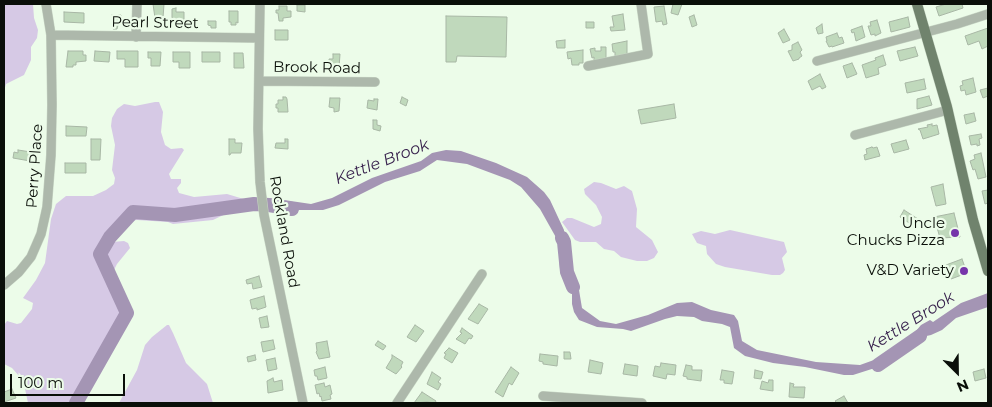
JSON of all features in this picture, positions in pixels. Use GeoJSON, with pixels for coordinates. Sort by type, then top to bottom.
{"type":"FeatureCollection","features":[{"type":"Feature","properties":{"kind":"main road"},"geometry":{"type":"LineString","coordinates":[[917,4],[948,110],[973,220],[985,247],[987,264]]}},
{"type":"Feature","properties":{"kind":"street","name":"Perry Place"},"geometry":{"type":"LineString","coordinates":[[4,285],[19,272],[31,257],[38,243],[45,217],[52,139],[51,36],[46,4]]}},
{"type":"Feature","properties":{"kind":"street"},"geometry":{"type":"LineString","coordinates":[[136,37],[137,4]]}},
{"type":"Feature","properties":{"kind":"street","name":"Rockland Road"},"geometry":{"type":"LineString","coordinates":[[260,4],[258,157],[262,203],[302,403]]}},
{"type":"Feature","properties":{"kind":"street"},"geometry":{"type":"LineString","coordinates":[[588,66],[648,54],[641,4]]}},
{"type":"Feature","properties":{"kind":"street"},"geometry":{"type":"LineString","coordinates":[[817,62],[988,14]]}},
{"type":"Feature","properties":{"kind":"street","name":"Pearl Street"},"geometry":{"type":"LineString","coordinates":[[51,36],[259,38]]}},
{"type":"Feature","properties":{"kind":"street","name":"Brook Road"},"geometry":{"type":"LineString","coordinates":[[259,81],[375,82]]}},
{"type":"Feature","properties":{"kind":"street"},"geometry":{"type":"LineString","coordinates":[[855,135],[948,110]]}},
{"type":"Feature","properties":{"kind":"street"},"geometry":{"type":"LineString","coordinates":[[398,403],[482,274]]}},
{"type":"Feature","properties":{"kind":"street"},"geometry":{"type":"LineString","coordinates":[[543,396],[642,403]]}},
{"type":"Feature","properties":{"kind":"shaded area"},"geometry":{"type":"Polygon","coordinates":[[[4,4],[33,4],[34,18],[38,30],[37,38],[31,47],[31,60],[24,75],[6,84],[4,91],[4,4]]]}},
{"type":"Feature","properties":{"kind":"shaded area"},"geometry":{"type":"Polygon","coordinates":[[[159,102],[163,112],[161,132],[165,145],[171,149],[182,148],[184,150],[169,174],[171,179],[181,179],[181,183],[177,188],[179,193],[194,197],[227,194],[247,200],[248,207],[238,208],[213,220],[173,224],[168,222],[130,221],[112,234],[110,240],[112,242],[124,241],[128,243],[130,248],[113,272],[117,277],[122,295],[132,311],[97,370],[88,388],[87,395],[79,403],[28,403],[24,384],[12,368],[4,364],[4,325],[7,321],[17,324],[21,323],[32,309],[33,303],[23,298],[45,263],[51,219],[56,204],[66,196],[93,196],[114,184],[115,178],[112,170],[115,145],[111,126],[112,118],[117,109],[124,104],[135,106],[159,102]]]}},
{"type":"Feature","properties":{"kind":"shaded area","name":"Kettle Brook"},"geometry":{"type":"Polygon","coordinates":[[[446,150],[461,151],[496,163],[527,177],[544,192],[550,200],[564,230],[565,267],[579,290],[582,308],[600,321],[616,324],[648,315],[677,303],[692,302],[711,310],[734,315],[738,321],[742,341],[757,350],[816,362],[860,365],[885,356],[910,338],[921,325],[930,320],[933,322],[961,303],[988,293],[988,307],[956,318],[942,330],[922,337],[906,346],[878,367],[853,375],[844,375],[773,363],[745,356],[734,348],[730,327],[702,321],[694,317],[677,316],[631,331],[597,327],[579,320],[572,304],[572,288],[560,269],[558,241],[540,209],[521,187],[510,180],[467,164],[437,160],[420,171],[385,182],[339,205],[323,210],[297,210],[272,205],[248,207],[247,200],[284,200],[311,204],[332,198],[372,178],[421,161],[432,153],[446,150]]]}},
{"type":"Feature","properties":{"kind":"shaded area"},"geometry":{"type":"Polygon","coordinates":[[[594,182],[616,189],[624,186],[632,191],[637,209],[636,227],[652,240],[658,252],[654,258],[647,261],[637,261],[621,257],[614,251],[604,249],[596,242],[580,242],[575,240],[562,222],[567,218],[572,218],[594,227],[601,224],[602,217],[596,205],[585,194],[584,189],[594,182]]]}},
{"type":"Feature","properties":{"kind":"shaded area"},"geometry":{"type":"Polygon","coordinates":[[[730,230],[784,242],[787,252],[782,258],[785,270],[783,273],[772,275],[716,264],[707,254],[706,246],[697,243],[692,234],[701,231],[715,234],[730,230]]]}},
{"type":"Feature","properties":{"kind":"shaded area"},"geometry":{"type":"Polygon","coordinates":[[[169,325],[173,333],[186,363],[207,384],[213,403],[119,403],[137,370],[145,345],[169,325]]]}},
{"type":"Feature","properties":{"kind":"building"},"geometry":{"type":"Polygon","coordinates":[[[153,4],[164,4],[163,18],[155,18],[153,4]]]}},
{"type":"Feature","properties":{"kind":"building"},"geometry":{"type":"Polygon","coordinates":[[[673,4],[682,4],[678,15],[671,13],[673,4]]]}},
{"type":"Feature","properties":{"kind":"building"},"geometry":{"type":"Polygon","coordinates":[[[946,4],[962,4],[963,8],[939,16],[936,7],[946,4]]]}},
{"type":"Feature","properties":{"kind":"building"},"geometry":{"type":"Polygon","coordinates":[[[297,5],[305,5],[305,12],[297,11],[297,5]]]}},
{"type":"Feature","properties":{"kind":"building"},"geometry":{"type":"Polygon","coordinates":[[[279,6],[287,6],[287,11],[291,11],[291,17],[283,18],[283,21],[279,21],[276,10],[279,10],[279,6]]]}},
{"type":"Feature","properties":{"kind":"building"},"geometry":{"type":"Polygon","coordinates":[[[664,6],[667,24],[663,25],[662,21],[656,22],[654,7],[664,6]]]}},
{"type":"Feature","properties":{"kind":"building"},"geometry":{"type":"Polygon","coordinates":[[[176,8],[176,12],[184,12],[184,21],[180,21],[180,23],[172,22],[172,9],[176,8]]]}},
{"type":"Feature","properties":{"kind":"building"},"geometry":{"type":"Polygon","coordinates":[[[229,11],[238,11],[238,23],[236,22],[236,25],[231,25],[231,22],[229,22],[229,11]]]}},
{"type":"Feature","properties":{"kind":"building"},"geometry":{"type":"Polygon","coordinates":[[[64,12],[84,13],[84,23],[64,22],[64,12]]]}},
{"type":"Feature","properties":{"kind":"building"},"geometry":{"type":"Polygon","coordinates":[[[623,14],[625,30],[611,31],[610,27],[614,27],[612,16],[623,14]]]}},
{"type":"Feature","properties":{"kind":"building"},"geometry":{"type":"Polygon","coordinates":[[[112,15],[121,15],[121,23],[117,29],[113,29],[112,15]]]}},
{"type":"Feature","properties":{"kind":"building"},"geometry":{"type":"Polygon","coordinates":[[[694,15],[697,25],[692,27],[689,17],[694,15]]]}},
{"type":"Feature","properties":{"kind":"building"},"geometry":{"type":"Polygon","coordinates":[[[446,16],[507,17],[506,57],[457,56],[456,62],[446,62],[446,16]]]}},
{"type":"Feature","properties":{"kind":"building"},"geometry":{"type":"Polygon","coordinates":[[[908,17],[910,27],[891,32],[889,22],[908,17]]]}},
{"type":"Feature","properties":{"kind":"building"},"geometry":{"type":"Polygon","coordinates":[[[877,20],[881,33],[875,36],[875,34],[871,35],[868,26],[871,26],[870,22],[877,20]]]}},
{"type":"Feature","properties":{"kind":"building"},"geometry":{"type":"Polygon","coordinates":[[[208,21],[216,21],[216,28],[211,28],[208,25],[208,21]]]}},
{"type":"Feature","properties":{"kind":"building"},"geometry":{"type":"Polygon","coordinates":[[[586,22],[594,22],[594,28],[586,28],[586,22]]]}},
{"type":"Feature","properties":{"kind":"building"},"geometry":{"type":"Polygon","coordinates":[[[822,24],[823,33],[818,34],[816,28],[822,24]]]}},
{"type":"Feature","properties":{"kind":"building"},"geometry":{"type":"Polygon","coordinates":[[[862,26],[865,37],[856,41],[854,32],[852,33],[851,30],[862,26]]]}},
{"type":"Feature","properties":{"kind":"building"},"geometry":{"type":"Polygon","coordinates":[[[988,28],[988,46],[982,49],[979,41],[968,45],[965,36],[988,28]]]}},
{"type":"Feature","properties":{"kind":"building"},"geometry":{"type":"Polygon","coordinates":[[[784,29],[790,40],[783,43],[778,33],[784,29]]]}},
{"type":"Feature","properties":{"kind":"building"},"geometry":{"type":"Polygon","coordinates":[[[275,30],[288,30],[288,40],[275,40],[275,30]]]}},
{"type":"Feature","properties":{"kind":"building"},"geometry":{"type":"Polygon","coordinates":[[[837,33],[839,38],[842,37],[844,43],[829,47],[826,37],[837,33]]]}},
{"type":"Feature","properties":{"kind":"building"},"geometry":{"type":"Polygon","coordinates":[[[565,40],[565,48],[557,48],[556,41],[565,40]]]}},
{"type":"Feature","properties":{"kind":"building"},"geometry":{"type":"Polygon","coordinates":[[[627,41],[627,55],[615,56],[612,44],[627,41]]]}},
{"type":"Feature","properties":{"kind":"building"},"geometry":{"type":"Polygon","coordinates":[[[798,42],[802,50],[800,52],[802,56],[793,61],[788,51],[792,50],[792,45],[798,42]]]}},
{"type":"Feature","properties":{"kind":"building"},"geometry":{"type":"Polygon","coordinates":[[[601,47],[606,47],[606,59],[594,61],[590,49],[595,48],[595,51],[601,51],[601,47]]]}},
{"type":"Feature","properties":{"kind":"building"},"geometry":{"type":"Polygon","coordinates":[[[915,47],[918,56],[900,61],[897,51],[915,47]]]}},
{"type":"Feature","properties":{"kind":"building"},"geometry":{"type":"Polygon","coordinates":[[[583,50],[583,63],[572,65],[571,58],[568,59],[567,52],[583,50]]]}},
{"type":"Feature","properties":{"kind":"building"},"geometry":{"type":"Polygon","coordinates":[[[68,51],[83,51],[83,55],[86,55],[86,61],[76,62],[76,65],[73,65],[73,67],[66,67],[68,51]]]}},
{"type":"Feature","properties":{"kind":"building"},"geometry":{"type":"Polygon","coordinates":[[[95,51],[110,52],[109,62],[94,61],[95,51]]]}},
{"type":"Feature","properties":{"kind":"building"},"geometry":{"type":"Polygon","coordinates":[[[117,51],[138,51],[138,67],[125,67],[125,59],[117,59],[117,51]]]}},
{"type":"Feature","properties":{"kind":"building"},"geometry":{"type":"Polygon","coordinates":[[[148,52],[161,52],[160,66],[151,66],[151,58],[148,58],[148,52]]]}},
{"type":"Feature","properties":{"kind":"building"},"geometry":{"type":"Polygon","coordinates":[[[173,52],[190,52],[190,68],[179,68],[179,62],[173,62],[173,52]]]}},
{"type":"Feature","properties":{"kind":"building"},"geometry":{"type":"Polygon","coordinates":[[[202,52],[220,52],[220,62],[202,62],[202,52]]]}},
{"type":"Feature","properties":{"kind":"building"},"geometry":{"type":"Polygon","coordinates":[[[234,53],[243,53],[244,68],[234,68],[234,53]]]}},
{"type":"Feature","properties":{"kind":"building"},"geometry":{"type":"Polygon","coordinates":[[[333,54],[340,54],[339,68],[336,68],[336,70],[329,68],[329,59],[333,59],[333,54]]]}},
{"type":"Feature","properties":{"kind":"building"},"geometry":{"type":"Polygon","coordinates":[[[883,55],[886,65],[878,68],[879,74],[866,78],[862,65],[876,60],[875,58],[883,55]]]}},
{"type":"Feature","properties":{"kind":"building"},"geometry":{"type":"Polygon","coordinates":[[[852,63],[857,74],[847,78],[843,66],[852,63]]]}},
{"type":"Feature","properties":{"kind":"building"},"geometry":{"type":"Polygon","coordinates":[[[820,74],[826,87],[822,89],[820,86],[812,90],[808,81],[820,74]]]}},
{"type":"Feature","properties":{"kind":"building"},"geometry":{"type":"Polygon","coordinates":[[[973,78],[976,92],[966,95],[965,90],[961,91],[962,81],[973,78]]]}},
{"type":"Feature","properties":{"kind":"building"},"geometry":{"type":"Polygon","coordinates":[[[924,79],[926,89],[907,93],[905,83],[924,79]]]}},
{"type":"Feature","properties":{"kind":"building"},"geometry":{"type":"Polygon","coordinates":[[[988,88],[988,96],[983,98],[980,90],[988,88]]]}},
{"type":"Feature","properties":{"kind":"building"},"geometry":{"type":"Polygon","coordinates":[[[929,96],[932,105],[917,109],[917,99],[929,96]]]}},
{"type":"Feature","properties":{"kind":"building"},"geometry":{"type":"Polygon","coordinates":[[[283,97],[287,99],[288,112],[278,112],[276,104],[278,104],[278,100],[283,100],[283,97]]]}},
{"type":"Feature","properties":{"kind":"building"},"geometry":{"type":"Polygon","coordinates":[[[402,97],[408,100],[406,106],[400,103],[402,97]]]}},
{"type":"Feature","properties":{"kind":"building"},"geometry":{"type":"Polygon","coordinates":[[[330,98],[340,98],[339,111],[334,112],[334,108],[329,107],[330,98]]]}},
{"type":"Feature","properties":{"kind":"building"},"geometry":{"type":"Polygon","coordinates":[[[374,99],[378,99],[377,110],[367,108],[368,100],[374,101],[374,99]]]}},
{"type":"Feature","properties":{"kind":"building"},"geometry":{"type":"Polygon","coordinates":[[[674,104],[676,118],[641,124],[638,110],[674,104]]]}},
{"type":"Feature","properties":{"kind":"building"},"geometry":{"type":"Polygon","coordinates":[[[974,113],[976,121],[966,124],[964,115],[974,113]]]}},
{"type":"Feature","properties":{"kind":"building"},"geometry":{"type":"Polygon","coordinates":[[[373,120],[377,120],[377,125],[381,126],[380,131],[373,129],[373,120]]]}},
{"type":"Feature","properties":{"kind":"building"},"geometry":{"type":"Polygon","coordinates":[[[932,124],[932,126],[937,125],[939,134],[923,139],[918,129],[932,124]]]}},
{"type":"Feature","properties":{"kind":"building"},"geometry":{"type":"Polygon","coordinates":[[[66,126],[87,127],[86,136],[66,136],[66,126]]]}},
{"type":"Feature","properties":{"kind":"building"},"geometry":{"type":"Polygon","coordinates":[[[981,134],[982,138],[979,139],[980,145],[971,145],[969,136],[981,134]]]}},
{"type":"Feature","properties":{"kind":"building"},"geometry":{"type":"Polygon","coordinates":[[[91,139],[101,139],[100,160],[91,160],[91,139]]]}},
{"type":"Feature","properties":{"kind":"building"},"geometry":{"type":"Polygon","coordinates":[[[229,139],[235,139],[235,143],[242,143],[241,153],[231,153],[229,155],[229,139]]]}},
{"type":"Feature","properties":{"kind":"building"},"geometry":{"type":"Polygon","coordinates":[[[285,139],[288,139],[288,149],[275,148],[276,143],[285,143],[285,139]]]}},
{"type":"Feature","properties":{"kind":"building"},"geometry":{"type":"Polygon","coordinates":[[[906,140],[909,149],[894,153],[891,144],[906,140]]]}},
{"type":"Feature","properties":{"kind":"building"},"geometry":{"type":"Polygon","coordinates":[[[877,147],[880,156],[865,160],[866,149],[877,147]]]}},
{"type":"Feature","properties":{"kind":"building"},"geometry":{"type":"Polygon","coordinates":[[[18,150],[31,152],[30,161],[13,158],[14,152],[18,153],[18,150]]]}},
{"type":"Feature","properties":{"kind":"building"},"geometry":{"type":"Polygon","coordinates":[[[981,153],[986,177],[978,179],[970,161],[975,159],[974,155],[981,153]]]}},
{"type":"Feature","properties":{"kind":"building"},"geometry":{"type":"Polygon","coordinates":[[[65,163],[86,163],[86,173],[65,173],[65,163]]]}},
{"type":"Feature","properties":{"kind":"building"},"geometry":{"type":"Polygon","coordinates":[[[943,184],[946,204],[936,206],[931,187],[943,184]]]}},
{"type":"Feature","properties":{"kind":"building"},"geometry":{"type":"Polygon","coordinates":[[[988,190],[988,203],[985,204],[982,191],[988,190]]]}},
{"type":"Feature","properties":{"kind":"building"},"geometry":{"type":"Polygon","coordinates":[[[904,210],[918,219],[914,226],[900,217],[904,210]]]}},
{"type":"Feature","properties":{"kind":"building"},"geometry":{"type":"Polygon","coordinates":[[[954,213],[960,237],[940,238],[934,217],[954,213]]]}},
{"type":"Feature","properties":{"kind":"building"},"geometry":{"type":"Polygon","coordinates":[[[962,259],[967,273],[951,279],[946,265],[962,259]]]}},
{"type":"Feature","properties":{"kind":"building"},"geometry":{"type":"Polygon","coordinates":[[[259,276],[262,287],[253,289],[252,283],[247,284],[246,280],[259,276]]]}},
{"type":"Feature","properties":{"kind":"building"},"geometry":{"type":"Polygon","coordinates":[[[264,296],[266,307],[257,310],[257,308],[252,309],[250,300],[264,296]]]}},
{"type":"Feature","properties":{"kind":"building"},"geometry":{"type":"Polygon","coordinates":[[[479,304],[488,309],[478,324],[468,319],[479,304]]]}},
{"type":"Feature","properties":{"kind":"building"},"geometry":{"type":"Polygon","coordinates":[[[267,316],[269,327],[261,328],[259,318],[267,316]]]}},
{"type":"Feature","properties":{"kind":"building"},"geometry":{"type":"Polygon","coordinates":[[[415,325],[424,331],[416,342],[407,337],[415,325]]]}},
{"type":"Feature","properties":{"kind":"building"},"geometry":{"type":"Polygon","coordinates":[[[462,328],[473,336],[465,344],[456,339],[462,333],[460,332],[462,328]]]}},
{"type":"Feature","properties":{"kind":"building"},"geometry":{"type":"Polygon","coordinates":[[[273,340],[275,349],[263,352],[261,342],[273,340]]]}},
{"type":"Feature","properties":{"kind":"building"},"geometry":{"type":"Polygon","coordinates":[[[327,341],[330,357],[319,359],[316,352],[316,343],[327,341]]]}},
{"type":"Feature","properties":{"kind":"building"},"geometry":{"type":"Polygon","coordinates":[[[378,341],[386,346],[383,350],[375,345],[378,341]]]}},
{"type":"Feature","properties":{"kind":"building"},"geometry":{"type":"Polygon","coordinates":[[[449,348],[458,353],[452,363],[444,358],[446,354],[444,353],[449,348]]]}},
{"type":"Feature","properties":{"kind":"building"},"geometry":{"type":"Polygon","coordinates":[[[564,352],[570,352],[571,359],[564,359],[564,352]]]}},
{"type":"Feature","properties":{"kind":"building"},"geometry":{"type":"Polygon","coordinates":[[[540,354],[558,356],[557,366],[543,364],[543,362],[539,361],[540,354]]]}},
{"type":"Feature","properties":{"kind":"building"},"geometry":{"type":"Polygon","coordinates":[[[255,355],[256,360],[248,362],[247,357],[255,355]]]}},
{"type":"Feature","properties":{"kind":"building"},"geometry":{"type":"Polygon","coordinates":[[[392,355],[403,362],[402,367],[396,374],[386,368],[392,355]]]}},
{"type":"Feature","properties":{"kind":"building"},"geometry":{"type":"Polygon","coordinates":[[[275,358],[277,369],[268,371],[266,360],[275,358]]]}},
{"type":"Feature","properties":{"kind":"building"},"geometry":{"type":"Polygon","coordinates":[[[590,360],[603,363],[601,374],[588,372],[590,360]]]}},
{"type":"Feature","properties":{"kind":"building"},"geometry":{"type":"Polygon","coordinates":[[[661,363],[676,365],[675,375],[667,374],[666,379],[653,376],[655,366],[660,367],[661,363]]]}},
{"type":"Feature","properties":{"kind":"building"},"geometry":{"type":"Polygon","coordinates":[[[625,364],[638,366],[637,376],[623,374],[625,364]]]}},
{"type":"Feature","properties":{"kind":"building"},"geometry":{"type":"Polygon","coordinates":[[[686,365],[692,366],[692,370],[702,370],[701,381],[687,379],[687,377],[683,376],[686,365]]]}},
{"type":"Feature","properties":{"kind":"building"},"geometry":{"type":"Polygon","coordinates":[[[325,367],[327,378],[318,380],[314,370],[325,367]]]}},
{"type":"Feature","properties":{"kind":"building"},"geometry":{"type":"Polygon","coordinates":[[[511,367],[519,373],[512,385],[509,383],[503,397],[495,392],[511,367]]]}},
{"type":"Feature","properties":{"kind":"building"},"geometry":{"type":"Polygon","coordinates":[[[984,369],[986,378],[975,381],[973,372],[984,369]]]}},
{"type":"Feature","properties":{"kind":"building"},"geometry":{"type":"Polygon","coordinates":[[[722,370],[734,372],[732,384],[724,383],[724,380],[720,380],[722,370]]]}},
{"type":"Feature","properties":{"kind":"building"},"geometry":{"type":"Polygon","coordinates":[[[755,370],[763,372],[761,379],[754,378],[755,370]]]}},
{"type":"Feature","properties":{"kind":"building"},"geometry":{"type":"Polygon","coordinates":[[[432,372],[441,378],[438,382],[441,384],[438,390],[427,384],[432,372]]]}},
{"type":"Feature","properties":{"kind":"building"},"geometry":{"type":"Polygon","coordinates":[[[273,378],[274,382],[282,380],[283,390],[268,393],[267,381],[273,378]]]}},
{"type":"Feature","properties":{"kind":"building"},"geometry":{"type":"Polygon","coordinates":[[[769,380],[773,380],[773,391],[760,389],[762,381],[768,383],[769,380]]]}},
{"type":"Feature","properties":{"kind":"building"},"geometry":{"type":"Polygon","coordinates":[[[324,383],[325,387],[330,385],[332,394],[330,395],[331,399],[322,401],[319,393],[317,394],[315,385],[324,383]]]}},
{"type":"Feature","properties":{"kind":"building"},"geometry":{"type":"Polygon","coordinates":[[[790,383],[794,384],[793,387],[805,387],[804,398],[789,397],[790,383]]]}},
{"type":"Feature","properties":{"kind":"building"},"geometry":{"type":"Polygon","coordinates":[[[12,389],[16,398],[4,402],[4,392],[12,389]]]}},
{"type":"Feature","properties":{"kind":"building"},"geometry":{"type":"Polygon","coordinates":[[[422,392],[436,401],[435,403],[414,403],[422,392]]]}},
{"type":"Feature","properties":{"kind":"building"},"geometry":{"type":"Polygon","coordinates":[[[844,396],[848,403],[837,403],[835,401],[844,396]]]}},
{"type":"Feature","properties":{"kind":"waterway","name":"Kettle Brook"},"geometry":{"type":"LineString","coordinates":[[76,403],[127,313],[100,254],[110,237],[133,212],[175,215],[254,204],[292,209]]}},
{"type":"Feature","properties":{"kind":"waterway","name":"Kettle Brook"},"geometry":{"type":"LineString","coordinates":[[562,238],[567,272],[573,287]]}},
{"type":"Feature","properties":{"kind":"waterway","name":"Kettle Brook"},"geometry":{"type":"LineString","coordinates":[[878,365],[920,336]]}},
{"type":"Feature","properties":{"kind":"place","name":"Uncle Chucks Pizza"},"geometry":{"type":"Point","coordinates":[955,233]}},
{"type":"Feature","properties":{"kind":"place","name":"V&D Variety"},"geometry":{"type":"Point","coordinates":[964,271]}}]}
